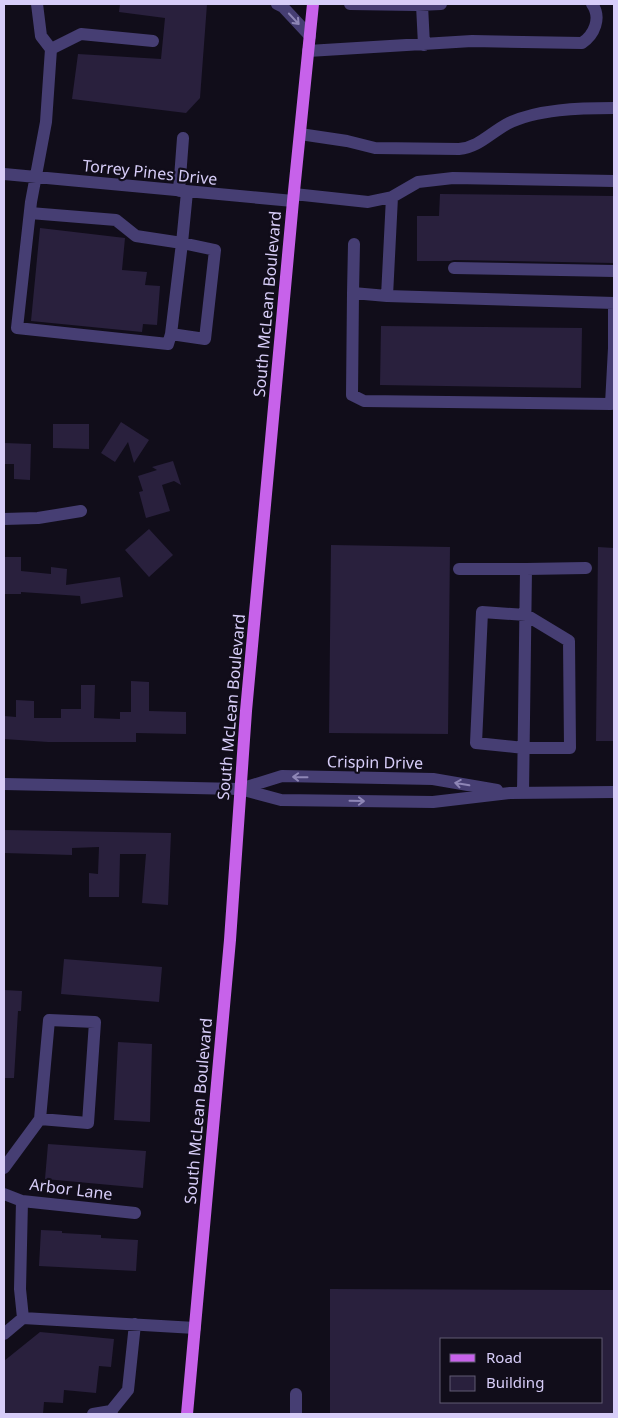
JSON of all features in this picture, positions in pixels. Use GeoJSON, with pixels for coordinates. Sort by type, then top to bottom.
{"type":"FeatureCollection","features":[{"type":"Feature","properties":{"kind":"main road","name":"South McLean Boulevard"},"geometry":{"type":"LineString","coordinates":[[187,1414],[230,940],[240,789],[300,134],[314,4]]}},
{"type":"Feature","properties":{"kind":"street"},"geometry":{"type":"LineString","coordinates":[[37,4],[41,36],[51,49],[46,122],[30,213],[17,328],[168,344],[171,334],[182,243],[182,138]]}},
{"type":"Feature","properties":{"kind":"street"},"geometry":{"type":"LineString","coordinates":[[277,4],[283,7],[310,36]]}},
{"type":"Feature","properties":{"kind":"street"},"geometry":{"type":"LineString","coordinates":[[350,4],[441,4]]}},
{"type":"Feature","properties":{"kind":"street"},"geometry":{"type":"LineString","coordinates":[[308,50],[472,41],[582,43],[590,38],[594,30],[596,17],[595,8],[592,4]]}},
{"type":"Feature","properties":{"kind":"street"},"geometry":{"type":"LineString","coordinates":[[419,5],[424,45]]}},
{"type":"Feature","properties":{"kind":"street"},"geometry":{"type":"LineString","coordinates":[[51,49],[81,34],[152,41]]}},
{"type":"Feature","properties":{"kind":"street"},"geometry":{"type":"LineString","coordinates":[[300,134],[347,141],[375,148],[459,149],[469,148],[483,142],[506,125],[517,120],[569,109],[614,108]]}},
{"type":"Feature","properties":{"kind":"street","name":"Torrey Pines Drive"},"geometry":{"type":"LineString","coordinates":[[4,174],[183,191],[368,202],[392,197],[418,182],[453,178],[614,181]]}},
{"type":"Feature","properties":{"kind":"street"},"geometry":{"type":"LineString","coordinates":[[387,296],[392,197]]}},
{"type":"Feature","properties":{"kind":"street"},"geometry":{"type":"LineString","coordinates":[[30,213],[116,220],[136,236],[215,250],[205,339],[171,334]]}},
{"type":"Feature","properties":{"kind":"street"},"geometry":{"type":"LineString","coordinates":[[353,294],[614,303],[611,404],[364,401],[352,395],[353,294],[354,244]]}},
{"type":"Feature","properties":{"kind":"street"},"geometry":{"type":"LineString","coordinates":[[454,268],[614,271]]}},
{"type":"Feature","properties":{"kind":"street"},"geometry":{"type":"LineString","coordinates":[[4,520],[38,518],[82,511]]}},
{"type":"Feature","properties":{"kind":"street"},"geometry":{"type":"LineString","coordinates":[[459,569],[586,568]]}},
{"type":"Feature","properties":{"kind":"street"},"geometry":{"type":"LineString","coordinates":[[517,793],[524,748],[526,569]]}},
{"type":"Feature","properties":{"kind":"street"},"geometry":{"type":"LineString","coordinates":[[482,612],[526,615],[569,641],[570,748],[524,748],[476,742],[482,612]]}},
{"type":"Feature","properties":{"kind":"street","name":"Crispin Drive"},"geometry":{"type":"LineString","coordinates":[[240,789],[282,776],[433,779],[517,793]]}},
{"type":"Feature","properties":{"kind":"street","name":"Crispin Drive"},"geometry":{"type":"LineString","coordinates":[[4,784],[240,789],[280,800],[424,802],[517,793],[614,792]]}},
{"type":"Feature","properties":{"kind":"street"},"geometry":{"type":"LineString","coordinates":[[4,1168],[40,1119],[49,1020],[95,1022],[88,1123],[40,1119]]}},
{"type":"Feature","properties":{"kind":"street","name":"Arbor Lane"},"geometry":{"type":"LineString","coordinates":[[4,1194],[22,1201],[135,1213]]}},
{"type":"Feature","properties":{"kind":"street"},"geometry":{"type":"LineString","coordinates":[[22,1201],[20,1289],[23,1318]]}},
{"type":"Feature","properties":{"kind":"street"},"geometry":{"type":"LineString","coordinates":[[4,1334],[23,1318],[195,1328]]}},
{"type":"Feature","properties":{"kind":"street"},"geometry":{"type":"LineString","coordinates":[[93,1414],[111,1413],[128,1390],[135,1324]]}},
{"type":"Feature","properties":{"kind":"street"},"geometry":{"type":"LineString","coordinates":[[296,1394],[296,1414]]}},
{"type":"Feature","properties":{"kind":"building"},"geometry":{"type":"Polygon","coordinates":[[[120,4],[207,4],[200,98],[186,113],[72,99],[78,54],[161,59],[165,18],[119,12],[120,4]]]}},
{"type":"Feature","properties":{"kind":"building"},"geometry":{"type":"Polygon","coordinates":[[[440,194],[614,196],[614,263],[417,261],[417,216],[439,216],[440,194]]]}},
{"type":"Feature","properties":{"kind":"building"},"geometry":{"type":"Polygon","coordinates":[[[40,228],[125,238],[122,270],[147,272],[145,285],[160,286],[157,325],[143,324],[142,332],[31,321],[40,228]]]}},
{"type":"Feature","properties":{"kind":"building"},"geometry":{"type":"Polygon","coordinates":[[[381,326],[582,328],[581,388],[380,385],[381,326]]]}},
{"type":"Feature","properties":{"kind":"building"},"geometry":{"type":"Polygon","coordinates":[[[121,422],[149,440],[134,463],[128,442],[115,462],[101,453],[121,422]]]}},
{"type":"Feature","properties":{"kind":"building"},"geometry":{"type":"Polygon","coordinates":[[[53,424],[89,424],[89,449],[53,448],[53,424]]]}},
{"type":"Feature","properties":{"kind":"building"},"geometry":{"type":"Polygon","coordinates":[[[4,443],[31,444],[30,480],[14,479],[14,464],[4,464],[4,443]]]}},
{"type":"Feature","properties":{"kind":"building"},"geometry":{"type":"Polygon","coordinates":[[[173,461],[181,485],[174,481],[162,485],[170,511],[146,518],[139,492],[143,491],[138,476],[157,470],[152,467],[173,461]]]}},
{"type":"Feature","properties":{"kind":"building"},"geometry":{"type":"Polygon","coordinates":[[[149,529],[173,555],[149,577],[125,550],[149,529]]]}},
{"type":"Feature","properties":{"kind":"building"},"geometry":{"type":"Polygon","coordinates":[[[331,545],[450,547],[448,734],[329,733],[331,545]]]}},
{"type":"Feature","properties":{"kind":"building"},"geometry":{"type":"Polygon","coordinates":[[[598,547],[614,548],[614,741],[596,741],[598,547]]]}},
{"type":"Feature","properties":{"kind":"building"},"geometry":{"type":"Polygon","coordinates":[[[5,557],[21,557],[21,571],[51,574],[51,567],[67,569],[66,585],[120,577],[123,597],[81,604],[80,596],[21,592],[21,594],[4,594],[5,557]]]}},
{"type":"Feature","properties":{"kind":"building"},"geometry":{"type":"Polygon","coordinates":[[[131,681],[149,682],[149,711],[186,712],[186,734],[136,733],[136,742],[48,742],[4,739],[4,716],[16,717],[16,700],[34,701],[34,718],[61,718],[61,709],[81,709],[81,685],[95,685],[94,718],[120,719],[120,712],[131,712],[131,681]]]}},
{"type":"Feature","properties":{"kind":"building"},"geometry":{"type":"Polygon","coordinates":[[[4,830],[171,833],[168,905],[142,903],[146,854],[120,854],[119,897],[89,897],[89,873],[98,874],[99,847],[72,848],[72,855],[4,853],[4,830]]]}},
{"type":"Feature","properties":{"kind":"building"},"geometry":{"type":"Polygon","coordinates":[[[64,959],[162,967],[159,1002],[61,994],[64,959]]]}},
{"type":"Feature","properties":{"kind":"building"},"geometry":{"type":"Polygon","coordinates":[[[4,990],[22,991],[21,1011],[18,1011],[14,1078],[4,1078],[4,990]]]}},
{"type":"Feature","properties":{"kind":"building"},"geometry":{"type":"Polygon","coordinates":[[[118,1042],[152,1044],[150,1122],[114,1120],[118,1042]]]}},
{"type":"Feature","properties":{"kind":"building"},"geometry":{"type":"Polygon","coordinates":[[[48,1144],[146,1151],[143,1188],[45,1179],[48,1144]]]}},
{"type":"Feature","properties":{"kind":"building"},"geometry":{"type":"Polygon","coordinates":[[[41,1230],[101,1235],[101,1238],[138,1240],[136,1271],[39,1266],[41,1230]]]}},
{"type":"Feature","properties":{"kind":"building"},"geometry":{"type":"Polygon","coordinates":[[[330,1289],[614,1290],[614,1414],[330,1414],[330,1289]]]}},
{"type":"Feature","properties":{"kind":"building"},"geometry":{"type":"Polygon","coordinates":[[[40,1332],[114,1339],[111,1367],[99,1366],[96,1393],[64,1390],[63,1403],[44,1402],[43,1414],[4,1414],[4,1361],[40,1332]]]}}]}
